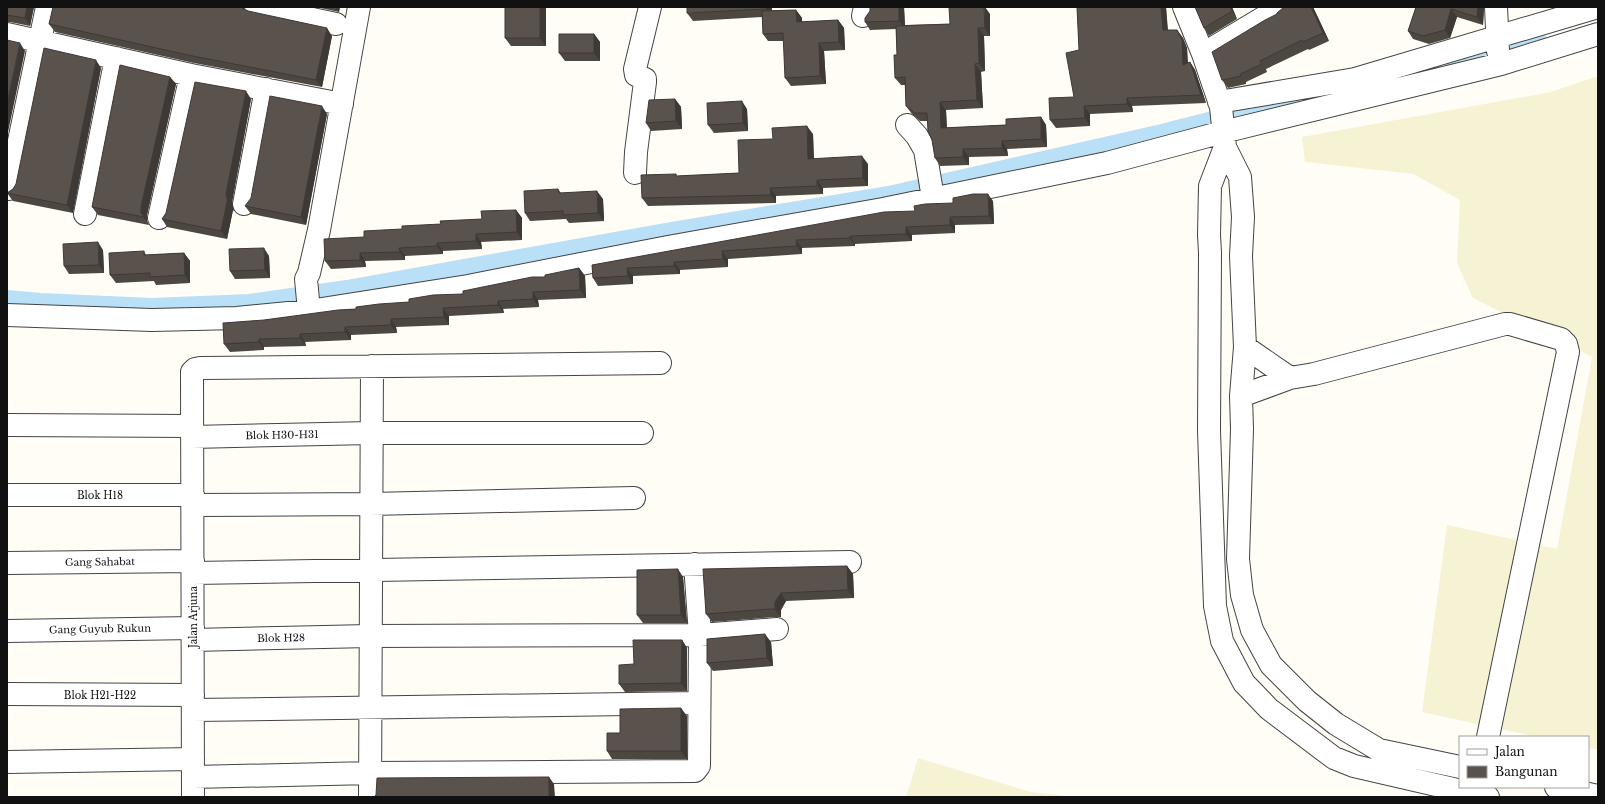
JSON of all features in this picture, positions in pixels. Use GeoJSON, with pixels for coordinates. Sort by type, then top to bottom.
{"type":"FeatureCollection","features":[{"type":"Feature","properties":{"kind":"street"},"geometry":{"type":"LineString","coordinates":[[9,189],[16,114],[41,41],[47,7]]}},
{"type":"Feature","properties":{"kind":"street"},"geometry":{"type":"LineString","coordinates":[[256,7],[336,24]]}},
{"type":"Feature","properties":{"kind":"street"},"geometry":{"type":"LineString","coordinates":[[309,290],[359,7]]}},
{"type":"Feature","properties":{"kind":"street"},"geometry":{"type":"LineString","coordinates":[[635,173],[636,152],[645,79],[636,75],[635,69],[650,7]]}},
{"type":"Feature","properties":{"kind":"street"},"geometry":{"type":"LineString","coordinates":[[1184,7],[1203,54],[1222,122],[1240,177],[1243,218],[1241,256],[1245,347],[1241,396],[1242,429],[1238,559],[1242,595],[1252,630],[1271,665],[1307,700],[1336,724],[1378,750],[1459,767]]}},
{"type":"Feature","properties":{"kind":"street"},"geometry":{"type":"LineString","coordinates":[[1203,54],[1258,15],[1281,7]]}},
{"type":"Feature","properties":{"kind":"street"},"geometry":{"type":"LineString","coordinates":[[1496,7],[1499,50]]}},
{"type":"Feature","properties":{"kind":"street"},"geometry":{"type":"LineString","coordinates":[[1222,122],[1499,50],[1598,7]]}},
{"type":"Feature","properties":{"kind":"street"},"geometry":{"type":"LineString","coordinates":[[7,34],[191,75],[342,104]]}},
{"type":"Feature","properties":{"kind":"street"},"geometry":{"type":"LineString","coordinates":[[7,315],[152,320],[237,318],[309,290],[468,286],[668,247],[875,210],[933,195],[1107,163],[1222,122],[1355,79],[1499,50],[1598,34]]}},
{"type":"Feature","properties":{"kind":"street"},"geometry":{"type":"LineString","coordinates":[[85,214],[116,58]]}},
{"type":"Feature","properties":{"kind":"street"},"geometry":{"type":"LineString","coordinates":[[159,218],[191,75]]}},
{"type":"Feature","properties":{"kind":"street"},"geometry":{"type":"LineString","coordinates":[[244,204],[266,89]]}},
{"type":"Feature","properties":{"kind":"street"},"geometry":{"type":"LineString","coordinates":[[1222,122],[1210,186],[1209,235],[1209,431],[1216,606],[1222,641],[1244,683],[1269,710],[1334,758],[1354,766],[1488,797]]}},
{"type":"Feature","properties":{"kind":"street"},"geometry":{"type":"LineString","coordinates":[[907,125],[917,136],[925,150],[933,195]]}},
{"type":"Feature","properties":{"kind":"street"},"geometry":{"type":"LineString","coordinates":[[1210,253],[1241,256]]}},
{"type":"Feature","properties":{"kind":"street"},"geometry":{"type":"LineString","coordinates":[[1241,396],[1290,378],[1314,374],[1504,324],[1510,324],[1561,339],[1566,344],[1568,352],[1488,736]]}},
{"type":"Feature","properties":{"kind":"street"},"geometry":{"type":"LineString","coordinates":[[1245,347],[1290,378]]}},
{"type":"Feature","properties":{"kind":"street"},"geometry":{"type":"LineString","coordinates":[[370,797],[372,366],[660,363]]}},
{"type":"Feature","properties":{"kind":"street","name":"Jalan Arjuna"},"geometry":{"type":"LineString","coordinates":[[193,778],[192,372],[195,369],[372,366]]}},
{"type":"Feature","properties":{"kind":"street","name":"Blok H30-H31"},"geometry":{"type":"LineString","coordinates":[[7,425],[192,431],[371,434],[642,433]]}},
{"type":"Feature","properties":{"kind":"street"},"geometry":{"type":"LineString","coordinates":[[1209,431],[1242,429]]}},
{"type":"Feature","properties":{"kind":"street","name":"Blok H18"},"geometry":{"type":"LineString","coordinates":[[7,495],[371,504],[634,498]]}},
{"type":"Feature","properties":{"kind":"street","name":"Gang Sahabat"},"geometry":{"type":"LineString","coordinates":[[7,563],[370,571],[850,562]]}},
{"type":"Feature","properties":{"kind":"street"},"geometry":{"type":"LineString","coordinates":[[7,762],[193,778],[370,773],[695,771],[699,766],[700,635],[695,564]]}},
{"type":"Feature","properties":{"kind":"street","name":"Blok H28"},"geometry":{"type":"LineString","coordinates":[[193,634],[370,636],[700,635],[777,629]]}},
{"type":"Feature","properties":{"kind":"street","name":"Gang Guyub Rukun"},"geometry":{"type":"LineString","coordinates":[[7,631],[193,634]]}},
{"type":"Feature","properties":{"kind":"street","name":"Blok H21-H22"},"geometry":{"type":"LineString","coordinates":[[7,694],[193,702],[371,707],[699,703]]}},
{"type":"Feature","properties":{"kind":"street"},"geometry":{"type":"LineString","coordinates":[[1561,788],[1598,796]]}},
{"type":"Feature","properties":{"kind":"shaded area"},"geometry":{"type":"Polygon","coordinates":[[[1598,76],[1598,750],[1589,748],[1589,736],[1532,736],[1422,712],[1447,525],[1557,549],[1592,357],[1473,298],[1457,263],[1460,200],[1413,174],[1305,162],[1302,137],[1551,92],[1598,76]]]}},
{"type":"Feature","properties":{"kind":"shaded area"},"geometry":{"type":"Polygon","coordinates":[[[918,758],[1031,792],[1077,797],[906,797],[918,758]]]}},
{"type":"Feature","properties":{"kind":"building"},"geometry":{"type":"Polygon","coordinates":[[[7,7],[27,7],[25,18],[7,15],[7,7]]]}},
{"type":"Feature","properties":{"kind":"building"},"geometry":{"type":"Polygon","coordinates":[[[53,7],[241,7],[248,11],[327,28],[316,80],[188,55],[49,24],[53,7]]]}},
{"type":"Feature","properties":{"kind":"building"},"geometry":{"type":"Polygon","coordinates":[[[505,7],[540,7],[540,38],[505,38],[505,7]]]}},
{"type":"Feature","properties":{"kind":"building"},"geometry":{"type":"Polygon","coordinates":[[[687,7],[766,7],[766,9],[687,13],[687,7]]]}},
{"type":"Feature","properties":{"kind":"building"},"geometry":{"type":"Polygon","coordinates":[[[870,7],[899,7],[899,21],[865,22],[865,18],[870,11],[870,7]]]}},
{"type":"Feature","properties":{"kind":"building"},"geometry":{"type":"Polygon","coordinates":[[[949,7],[984,7],[985,28],[978,28],[979,63],[975,64],[977,100],[940,102],[941,128],[1006,125],[1006,119],[1041,117],[1041,139],[1002,141],[1002,148],[963,149],[963,157],[935,158],[932,140],[928,131],[927,113],[915,113],[906,106],[905,77],[895,78],[894,55],[897,55],[896,26],[950,24],[949,7]]]}},
{"type":"Feature","properties":{"kind":"building"},"geometry":{"type":"Polygon","coordinates":[[[1077,7],[1161,7],[1163,30],[1177,30],[1182,40],[1183,65],[1190,62],[1201,95],[1127,98],[1127,104],[1084,106],[1085,118],[1050,120],[1049,98],[1074,97],[1066,53],[1079,50],[1077,7]]]}},
{"type":"Feature","properties":{"kind":"building"},"geometry":{"type":"Polygon","coordinates":[[[1195,7],[1230,7],[1232,11],[1204,28],[1195,7]]]}},
{"type":"Feature","properties":{"kind":"building"},"geometry":{"type":"Polygon","coordinates":[[[1284,7],[1311,7],[1323,33],[1303,42],[1302,40],[1260,61],[1262,64],[1240,74],[1241,76],[1222,80],[1212,52],[1277,14],[1284,7]]]}},
{"type":"Feature","properties":{"kind":"building"},"geometry":{"type":"Polygon","coordinates":[[[1416,7],[1478,7],[1477,17],[1451,9],[1445,30],[1423,36],[1408,31],[1416,7]]]}},
{"type":"Feature","properties":{"kind":"building"},"geometry":{"type":"Polygon","coordinates":[[[796,10],[797,22],[838,20],[839,42],[819,43],[820,76],[785,78],[783,33],[763,34],[762,11],[796,10]]]}},
{"type":"Feature","properties":{"kind":"building"},"geometry":{"type":"Polygon","coordinates":[[[559,34],[594,34],[594,53],[559,53],[559,34]]]}},
{"type":"Feature","properties":{"kind":"building"},"geometry":{"type":"Polygon","coordinates":[[[7,40],[20,43],[7,103],[7,40]]]}},
{"type":"Feature","properties":{"kind":"building"},"geometry":{"type":"Polygon","coordinates":[[[44,48],[96,60],[67,205],[7,193],[13,189],[16,184],[44,48]]]}},
{"type":"Feature","properties":{"kind":"building"},"geometry":{"type":"Polygon","coordinates":[[[120,65],[170,77],[141,207],[141,213],[144,217],[92,207],[120,65]]]}},
{"type":"Feature","properties":{"kind":"building"},"geometry":{"type":"Polygon","coordinates":[[[195,82],[246,91],[226,194],[228,203],[227,202],[221,231],[162,219],[166,213],[195,82]]]}},
{"type":"Feature","properties":{"kind":"building"},"geometry":{"type":"Polygon","coordinates":[[[270,96],[322,106],[301,217],[245,206],[251,198],[270,96]]]}},
{"type":"Feature","properties":{"kind":"building"},"geometry":{"type":"Polygon","coordinates":[[[675,99],[676,121],[646,123],[649,100],[675,99]]]}},
{"type":"Feature","properties":{"kind":"building"},"geometry":{"type":"Polygon","coordinates":[[[742,101],[743,123],[708,125],[707,103],[742,101]]]}},
{"type":"Feature","properties":{"kind":"building"},"geometry":{"type":"Polygon","coordinates":[[[807,126],[808,159],[862,156],[863,178],[817,180],[817,186],[770,188],[771,195],[642,198],[641,175],[676,174],[676,176],[739,173],[738,140],[773,139],[772,128],[807,126]]]}},
{"type":"Feature","properties":{"kind":"building"},"geometry":{"type":"Polygon","coordinates":[[[558,189],[559,193],[597,191],[598,213],[563,215],[563,211],[525,213],[524,191],[558,189]]]}},
{"type":"Feature","properties":{"kind":"building"},"geometry":{"type":"Polygon","coordinates":[[[973,194],[988,194],[989,216],[950,217],[950,225],[906,227],[906,234],[796,240],[797,246],[722,251],[723,259],[674,262],[674,266],[627,268],[628,276],[593,278],[592,265],[884,212],[915,211],[914,206],[953,203],[953,198],[973,194]]]}},
{"type":"Feature","properties":{"kind":"building"},"geometry":{"type":"Polygon","coordinates":[[[516,210],[517,232],[476,234],[476,241],[437,243],[437,246],[399,248],[400,252],[360,253],[360,260],[325,261],[324,239],[364,237],[364,231],[402,229],[402,226],[441,224],[440,221],[482,219],[481,211],[516,210]]]}},
{"type":"Feature","properties":{"kind":"building"},"geometry":{"type":"Polygon","coordinates":[[[98,242],[99,265],[64,266],[63,244],[98,242]]]}},
{"type":"Feature","properties":{"kind":"building"},"geometry":{"type":"Polygon","coordinates":[[[264,248],[265,270],[230,271],[229,249],[264,248]]]}},
{"type":"Feature","properties":{"kind":"building"},"geometry":{"type":"Polygon","coordinates":[[[144,251],[144,255],[184,253],[185,275],[150,277],[150,273],[110,275],[109,253],[144,251]]]}},
{"type":"Feature","properties":{"kind":"building"},"geometry":{"type":"Polygon","coordinates":[[[579,268],[580,290],[533,292],[533,299],[498,301],[498,305],[443,308],[444,317],[391,319],[391,325],[345,327],[345,332],[300,334],[300,338],[259,339],[259,342],[224,344],[223,323],[264,320],[356,309],[356,307],[379,304],[409,302],[409,299],[433,295],[463,294],[463,291],[532,277],[545,277],[545,275],[579,268]]]}},
{"type":"Feature","properties":{"kind":"building"},"geometry":{"type":"Polygon","coordinates":[[[847,566],[848,590],[781,593],[775,602],[775,609],[706,614],[703,569],[847,566]]]}},
{"type":"Feature","properties":{"kind":"building"},"geometry":{"type":"Polygon","coordinates":[[[678,569],[681,615],[637,615],[637,570],[678,569]]]}},
{"type":"Feature","properties":{"kind":"building"},"geometry":{"type":"Polygon","coordinates":[[[765,634],[767,658],[707,663],[707,639],[765,634]]]}},
{"type":"Feature","properties":{"kind":"building"},"geometry":{"type":"Polygon","coordinates":[[[633,640],[682,640],[681,683],[619,684],[619,665],[634,664],[633,640]]]}},
{"type":"Feature","properties":{"kind":"building"},"geometry":{"type":"Polygon","coordinates":[[[681,708],[681,751],[607,751],[607,733],[620,733],[620,709],[681,708]]]}},
{"type":"Feature","properties":{"kind":"building"},"geometry":{"type":"Polygon","coordinates":[[[549,777],[549,797],[374,797],[376,795],[377,778],[549,777]]]}},
{"type":"Feature","properties":{"kind":"waterway"},"geometry":{"type":"LineString","coordinates":[[1455,64],[1539,42]]}},
{"type":"Feature","properties":{"kind":"waterway"},"geometry":{"type":"LineString","coordinates":[[7,299],[152,307],[249,303],[347,289],[671,231],[889,195],[1162,133],[1268,106],[1323,95]]}}]}
